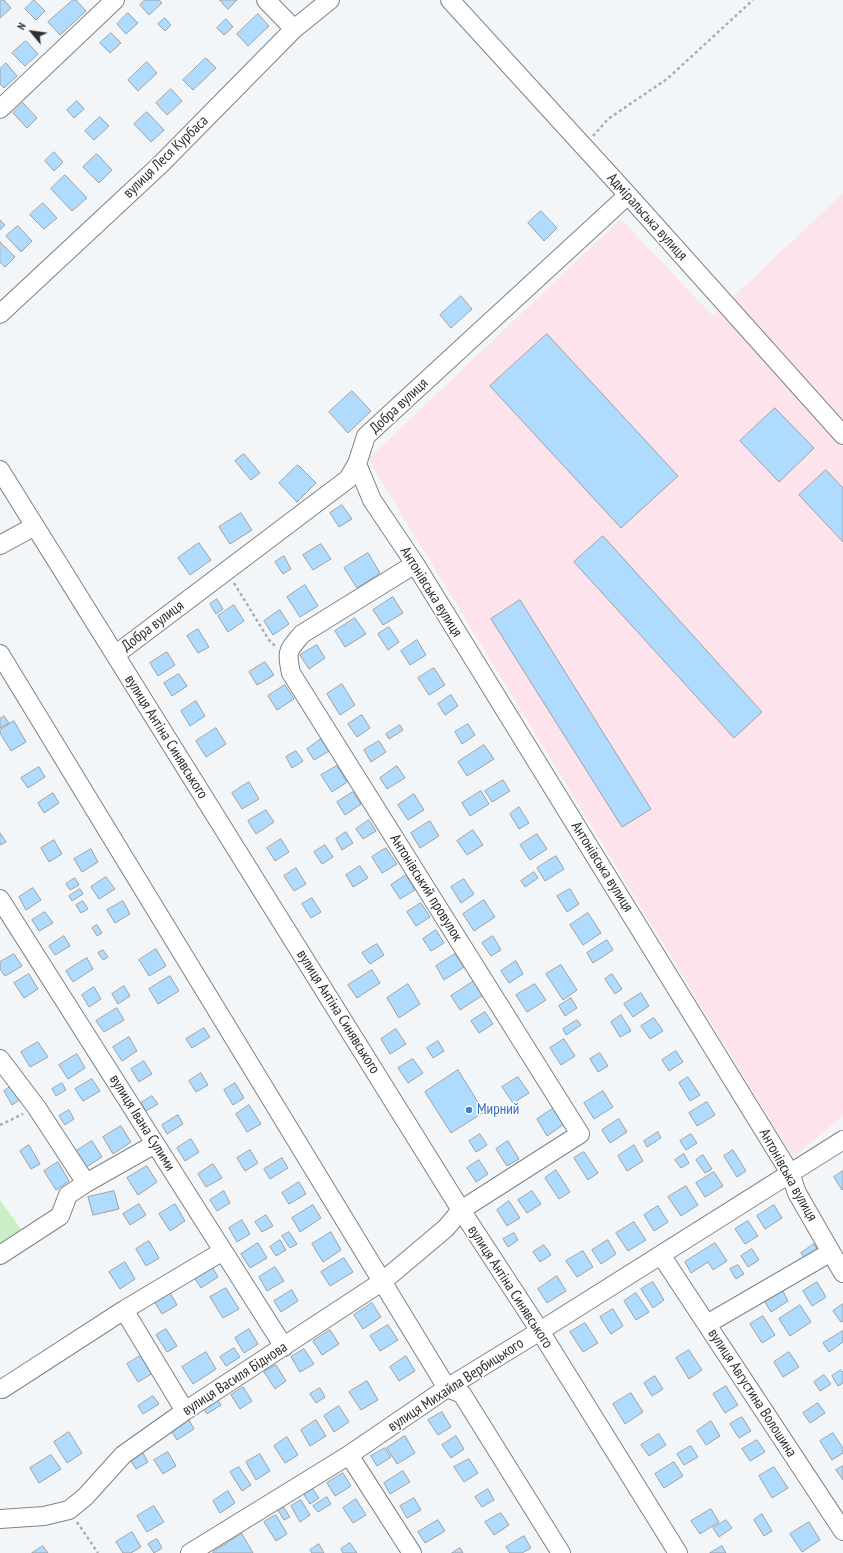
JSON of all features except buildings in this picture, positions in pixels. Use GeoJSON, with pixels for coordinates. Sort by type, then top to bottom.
{"type":"FeatureCollection","features":[{"type":"Feature","properties":{"kind":"street"},"geometry":{"type":"LineString","coordinates":[[0,109],[115,0]]}},
{"type":"Feature","properties":{"kind":"street"},"geometry":{"type":"LineString","coordinates":[[266,0],[294,29]]}},
{"type":"Feature","properties":{"kind":"street","name":"вулиця Леся Курбаса"},"geometry":{"type":"LineString","coordinates":[[0,314],[160,165],[294,29],[330,0]]}},
{"type":"Feature","properties":{"kind":"street","name":"Адміральська вулиця"},"geometry":{"type":"LineString","coordinates":[[450,0],[628,195],[843,435]]}},
{"type":"Feature","properties":{"kind":"street","name":"Добра вулиця"},"geometry":{"type":"LineString","coordinates":[[115,655],[348,479],[357,464],[366,436],[628,195]]}},
{"type":"Feature","properties":{"kind":"street","name":"Антонівська вулиця"},"geometry":{"type":"LineString","coordinates":[[357,464],[372,500],[415,564],[790,1173],[797,1193],[843,1273]]}},
{"type":"Feature","properties":{"kind":"street","name":"вулиця Антіна Синявського"},"geometry":{"type":"LineString","coordinates":[[0,470],[461,1210],[540,1331],[678,1553]]}},
{"type":"Feature","properties":{"kind":"street"},"geometry":{"type":"LineString","coordinates":[[0,545],[35,526]]}},
{"type":"Feature","properties":{"kind":"street"},"geometry":{"type":"LineString","coordinates":[[288,659],[288,650],[302,634],[415,564]]}},
{"type":"Feature","properties":{"kind":"street"},"geometry":{"type":"LineString","coordinates":[[0,654],[447,1388],[462,1394],[561,1553]]}},
{"type":"Feature","properties":{"kind":"street","name":"Антонівський провулок"},"geometry":{"type":"LineString","coordinates":[[288,659],[291,673],[580,1134],[461,1210]]}},
{"type":"Feature","properties":{"kind":"street","name":"вулиця Івана Сулими"},"geometry":{"type":"LineString","coordinates":[[0,899],[284,1347]]}},
{"type":"Feature","properties":{"kind":"street"},"geometry":{"type":"LineString","coordinates":[[0,1059],[37,1108],[86,1183]]}},
{"type":"Feature","properties":{"kind":"street","name":"вулиця Михайла Вербицького"},"geometry":{"type":"LineString","coordinates":[[190,1553],[349,1455],[447,1388],[843,1140]]}},
{"type":"Feature","properties":{"kind":"street"},"geometry":{"type":"LineString","coordinates":[[0,1255],[60,1216],[68,1195],[86,1183],[155,1144]]}},
{"type":"Feature","properties":{"kind":"street","name":"вулиця Василя Біднова"},"geometry":{"type":"LineString","coordinates":[[0,1519],[44,1516],[69,1510],[85,1497],[123,1455],[185,1411],[383,1281],[446,1228],[461,1210]]}},
{"type":"Feature","properties":{"kind":"street"},"geometry":{"type":"LineString","coordinates":[[2,1389],[124,1310],[223,1251]]}},
{"type":"Feature","properties":{"kind":"street"},"geometry":{"type":"LineString","coordinates":[[707,1324],[831,1252]]}},
{"type":"Feature","properties":{"kind":"street","name":"вулиця Августина Волошина"},"geometry":{"type":"LineString","coordinates":[[661,1254],[843,1531]]}},
{"type":"Feature","properties":{"kind":"street"},"geometry":{"type":"LineString","coordinates":[[124,1310],[185,1411]]}},
{"type":"Feature","properties":{"kind":"street"},"geometry":{"type":"LineString","coordinates":[[349,1455],[412,1553]]}},
{"type":"Feature","properties":{"kind":"path"},"geometry":{"type":"LineString","coordinates":[[584,147],[608,119],[667,79],[753,0]]}},
{"type":"Feature","properties":{"kind":"path"},"geometry":{"type":"LineString","coordinates":[[226,571],[269,640],[288,659]]}},
{"type":"Feature","properties":{"kind":"path"},"geometry":{"type":"LineString","coordinates":[[0,1125],[37,1108]]}},
{"type":"Feature","properties":{"kind":"path"},"geometry":{"type":"LineString","coordinates":[[69,1510],[98,1553]]}},
{"type":"Feature","properties":{"kind":"shaded area"},"geometry":{"type":"Polygon","coordinates":[[[843,193],[843,1116],[793,1157],[368,459],[621,219],[713,316],[843,193]]]}},
{"type":"Feature","properties":{"kind":"green space"},"geometry":{"type":"Polygon","coordinates":[[[0,1200],[21,1229],[0,1243],[0,1200]]]}},
{"type":"Feature","properties":{"kind":"place","name":"Мирний"},"geometry":{"type":"Point","coordinates":[469,1110]}}]}
